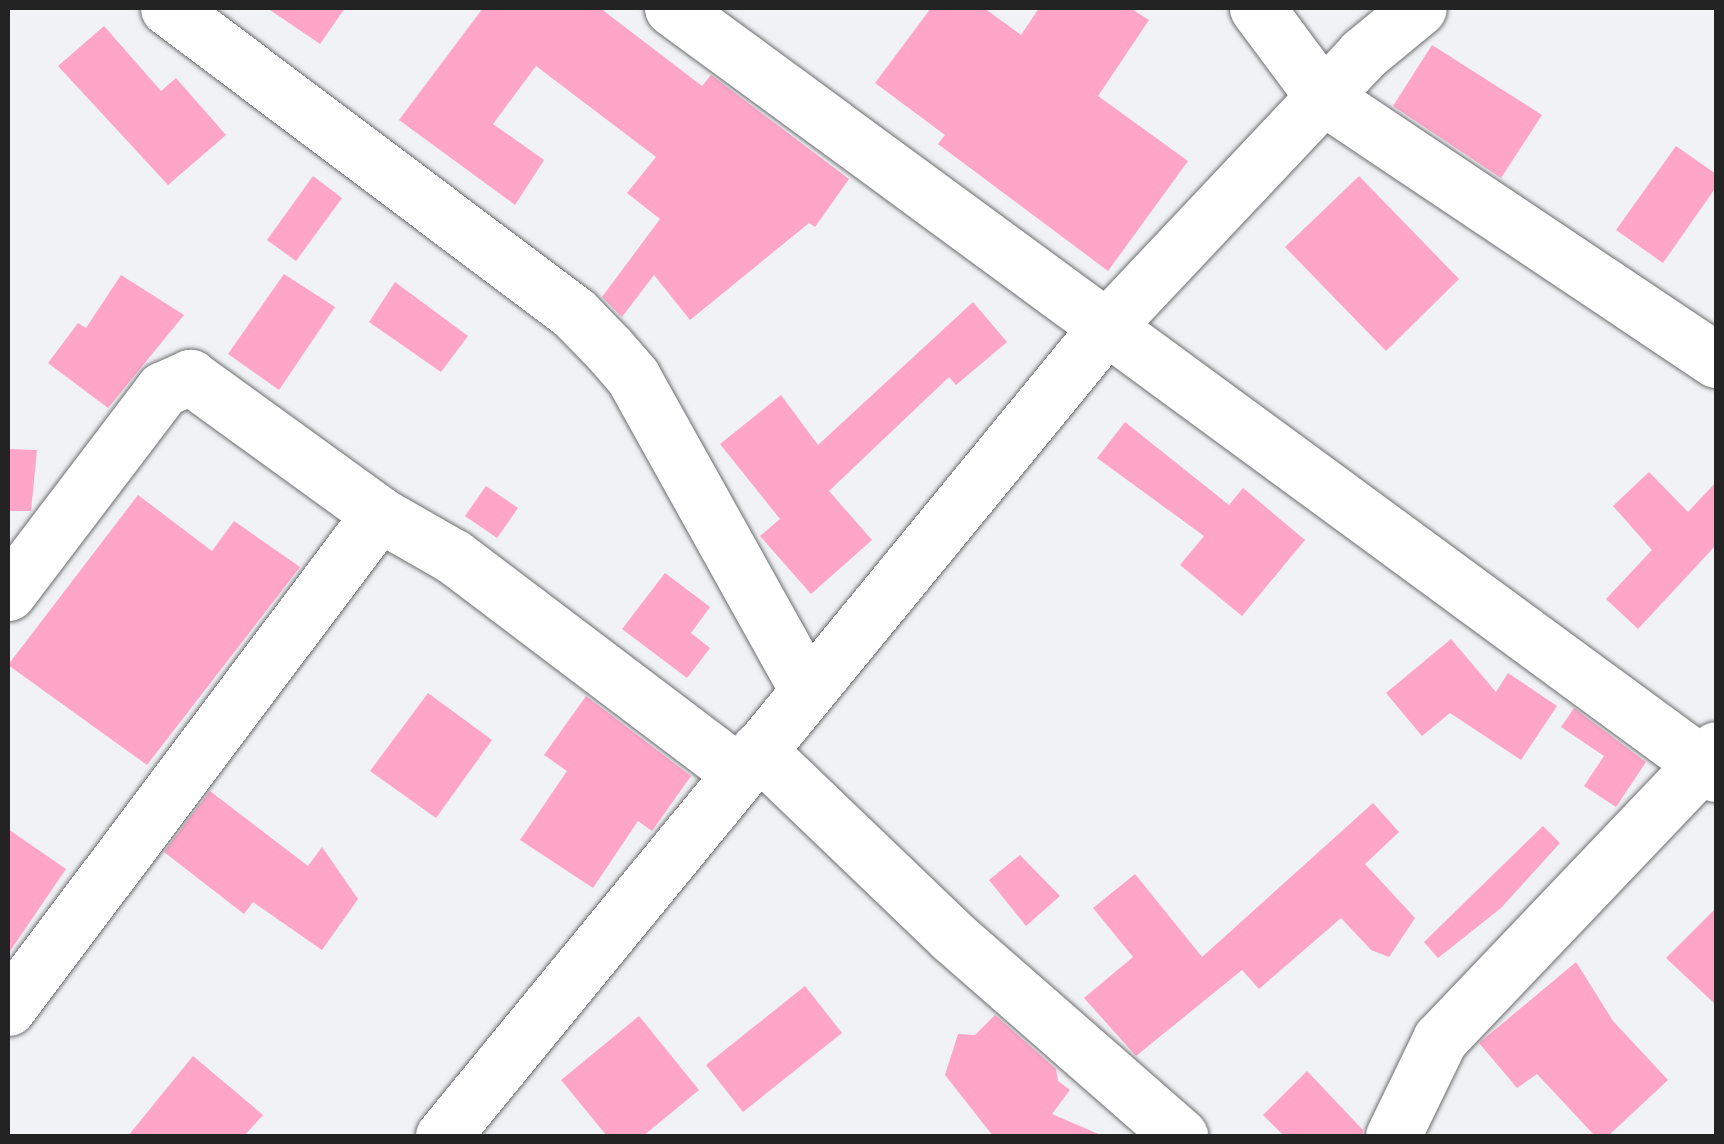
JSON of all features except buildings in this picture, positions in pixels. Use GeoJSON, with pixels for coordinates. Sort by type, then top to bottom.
{"type":"FeatureCollection","features":[{"type":"Feature","properties":{"kind":"street"},"geometry":{"type":"LineString","coordinates":[[168,8],[574,313],[608,349],[634,377],[807,689]]}},
{"type":"Feature","properties":{"kind":"street"},"geometry":{"type":"LineString","coordinates":[[672,8],[1712,761],[1440,1039],[1392,1136]]}},
{"type":"Feature","properties":{"kind":"street"},"geometry":{"type":"LineString","coordinates":[[1257,8],[1323,97],[1716,360]]}},
{"type":"Feature","properties":{"kind":"street"},"geometry":{"type":"LineString","coordinates":[[443,1136],[1108,326],[1323,97],[1419,8]]}},
{"type":"Feature","properties":{"kind":"street"},"geometry":{"type":"LineString","coordinates":[[8,593],[163,389],[190,377],[378,514],[454,558],[748,761],[1180,1136]]}},
{"type":"Feature","properties":{"kind":"street"},"geometry":{"type":"LineString","coordinates":[[8,1008],[378,514]]}}]}
